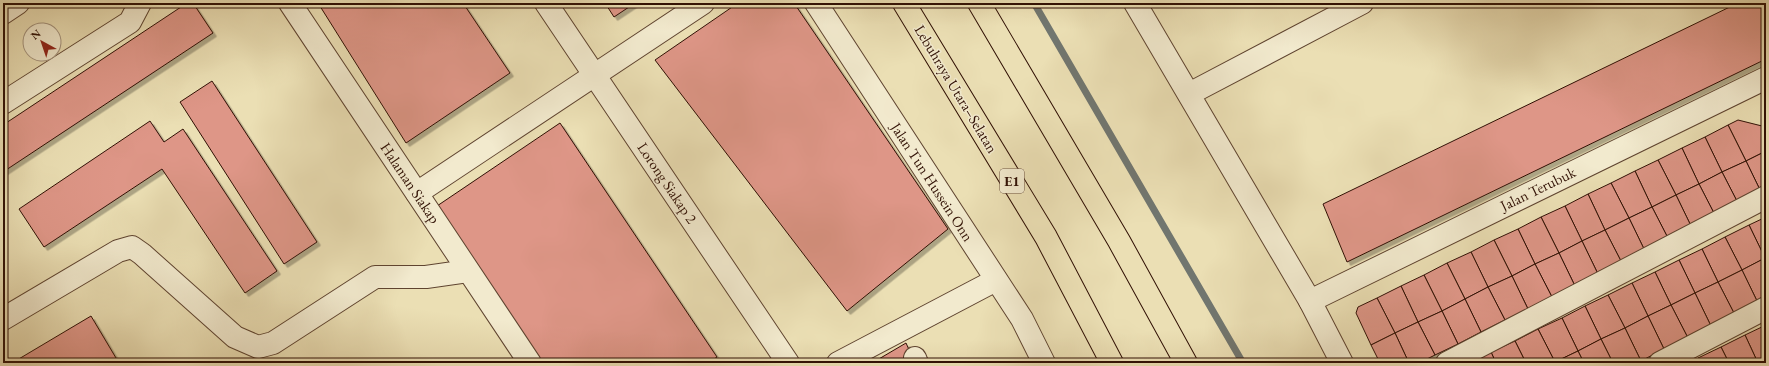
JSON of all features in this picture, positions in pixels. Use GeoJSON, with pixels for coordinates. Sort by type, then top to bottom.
{"type":"FeatureCollection","features":[{"type":"Feature","properties":{"kind":"highway","name":"Lebuhraya Utara–Selatan"},"geometry":{"type":"LineString","coordinates":[[904,3],[1046,237],[1112,363]]}},
{"type":"Feature","properties":{"kind":"highway"},"geometry":{"type":"LineString","coordinates":[[979,3],[1119,241],[1186,363]]}},
{"type":"Feature","properties":{"kind":"street"},"geometry":{"type":"LineString","coordinates":[[3,13],[18,3]]}},
{"type":"Feature","properties":{"kind":"street"},"geometry":{"type":"LineString","coordinates":[[3,103],[130,22],[140,3]]}},
{"type":"Feature","properties":{"kind":"street","name":"Halaman Siakap"},"geometry":{"type":"LineString","coordinates":[[290,3],[530,363]]}},
{"type":"Feature","properties":{"kind":"street","name":"Lorong Siakap 2"},"geometry":{"type":"LineString","coordinates":[[546,3],[788,363]]}},
{"type":"Feature","properties":{"kind":"street"},"geometry":{"type":"LineString","coordinates":[[417,193],[596,76],[703,3]]}},
{"type":"Feature","properties":{"kind":"street","name":"Jalan Tun Hussein Onn"},"geometry":{"type":"LineString","coordinates":[[816,3],[1022,319],[1044,363]]}},
{"type":"Feature","properties":{"kind":"street"},"geometry":{"type":"LineString","coordinates":[[1135,3],[1310,301],[1342,363]]}},
{"type":"Feature","properties":{"kind":"street"},"geometry":{"type":"LineString","coordinates":[[1189,94],[1362,3]]}},
{"type":"Feature","properties":{"kind":"street","name":"Jalan Terubuk"},"geometry":{"type":"LineString","coordinates":[[1310,301],[1763,85]]}},
{"type":"Feature","properties":{"kind":"street"},"geometry":{"type":"LineString","coordinates":[[1447,363],[1766,197]]}},
{"type":"Feature","properties":{"kind":"street"},"geometry":{"type":"LineString","coordinates":[[3,319],[118,251],[132,247],[142,254],[235,337],[258,347],[273,343],[375,277],[426,277],[468,271]]}},
{"type":"Feature","properties":{"kind":"street"},"geometry":{"type":"LineString","coordinates":[[838,363],[996,280]]}},
{"type":"Feature","properties":{"kind":"street"},"geometry":{"type":"LineString","coordinates":[[1660,363],[1766,308]]}},
{"type":"Feature","properties":{"kind":"building"},"geometry":{"type":"Polygon","coordinates":[[[187,3],[193,3],[213,33],[3,172],[3,125],[187,3]]]}},
{"type":"Feature","properties":{"kind":"building"},"geometry":{"type":"Polygon","coordinates":[[[318,3],[463,3],[510,73],[406,143],[318,3]]]}},
{"type":"Feature","properties":{"kind":"building"},"geometry":{"type":"Polygon","coordinates":[[[605,3],[635,3],[614,17],[605,3]]]}},
{"type":"Feature","properties":{"kind":"building"},"geometry":{"type":"Polygon","coordinates":[[[738,3],[794,3],[948,229],[847,311],[655,60],[738,3]]]}},
{"type":"Feature","properties":{"kind":"building"},"geometry":{"type":"Polygon","coordinates":[[[1738,3],[1766,3],[1766,59],[1347,262],[1323,204],[1738,3]]]}},
{"type":"Feature","properties":{"kind":"building"},"geometry":{"type":"Polygon","coordinates":[[[212,81],[317,242],[284,264],[180,102],[212,81]]]}},
{"type":"Feature","properties":{"kind":"building"},"geometry":{"type":"Polygon","coordinates":[[[1738,120],[1766,127],[1766,151],[1746,161],[1728,125],[1738,120]]]}},
{"type":"Feature","properties":{"kind":"building"},"geometry":{"type":"Polygon","coordinates":[[[150,121],[164,142],[183,129],[277,271],[245,293],[162,169],[44,247],[19,209],[150,121]]]}},
{"type":"Feature","properties":{"kind":"building"},"geometry":{"type":"Polygon","coordinates":[[[560,123],[717,357],[708,363],[542,363],[437,206],[560,123]]]}},
{"type":"Feature","properties":{"kind":"building"},"geometry":{"type":"Polygon","coordinates":[[[1728,125],[1746,161],[1722,172],[1705,137],[1728,125]]]}},
{"type":"Feature","properties":{"kind":"building"},"geometry":{"type":"Polygon","coordinates":[[[1705,137],[1722,172],[1699,184],[1682,148],[1705,137]]]}},
{"type":"Feature","properties":{"kind":"building"},"geometry":{"type":"Polygon","coordinates":[[[1682,148],[1699,184],[1676,195],[1658,160],[1682,148]]]}},
{"type":"Feature","properties":{"kind":"building"},"geometry":{"type":"Polygon","coordinates":[[[1766,151],[1766,192],[1762,194],[1746,161],[1766,151]]]}},
{"type":"Feature","properties":{"kind":"building"},"geometry":{"type":"Polygon","coordinates":[[[1658,160],[1676,195],[1652,207],[1635,171],[1658,160]]]}},
{"type":"Feature","properties":{"kind":"building"},"geometry":{"type":"Polygon","coordinates":[[[1746,161],[1762,194],[1739,205],[1722,172],[1746,161]]]}},
{"type":"Feature","properties":{"kind":"building"},"geometry":{"type":"Polygon","coordinates":[[[1635,171],[1652,207],[1629,218],[1611,183],[1635,171]]]}},
{"type":"Feature","properties":{"kind":"building"},"geometry":{"type":"Polygon","coordinates":[[[1722,172],[1739,205],[1716,217],[1699,184],[1722,172]]]}},
{"type":"Feature","properties":{"kind":"building"},"geometry":{"type":"Polygon","coordinates":[[[1611,183],[1629,218],[1605,230],[1588,194],[1611,183]]]}},
{"type":"Feature","properties":{"kind":"building"},"geometry":{"type":"Polygon","coordinates":[[[1699,184],[1716,217],[1692,228],[1676,195],[1699,184]]]}},
{"type":"Feature","properties":{"kind":"building"},"geometry":{"type":"Polygon","coordinates":[[[1588,194],[1605,230],[1582,241],[1565,206],[1588,194]]]}},
{"type":"Feature","properties":{"kind":"building"},"geometry":{"type":"Polygon","coordinates":[[[1676,195],[1692,228],[1669,240],[1652,207],[1676,195]]]}},
{"type":"Feature","properties":{"kind":"building"},"geometry":{"type":"Polygon","coordinates":[[[1565,206],[1582,241],[1559,253],[1541,217],[1565,206]]]}},
{"type":"Feature","properties":{"kind":"building"},"geometry":{"type":"Polygon","coordinates":[[[1652,207],[1669,240],[1645,251],[1629,218],[1652,207]]]}},
{"type":"Feature","properties":{"kind":"building"},"geometry":{"type":"Polygon","coordinates":[[[1541,217],[1559,253],[1535,264],[1518,229],[1541,217]]]}},
{"type":"Feature","properties":{"kind":"building"},"geometry":{"type":"Polygon","coordinates":[[[1766,217],[1766,258],[1765,258],[1749,225],[1766,217]]]}},
{"type":"Feature","properties":{"kind":"building"},"geometry":{"type":"Polygon","coordinates":[[[1629,218],[1645,251],[1622,263],[1605,230],[1629,218]]]}},
{"type":"Feature","properties":{"kind":"building"},"geometry":{"type":"Polygon","coordinates":[[[1749,225],[1765,258],[1742,270],[1725,237],[1749,225]]]}},
{"type":"Feature","properties":{"kind":"building"},"geometry":{"type":"Polygon","coordinates":[[[1518,229],[1535,264],[1512,276],[1494,240],[1518,229]]]}},
{"type":"Feature","properties":{"kind":"building"},"geometry":{"type":"Polygon","coordinates":[[[1605,230],[1622,263],[1598,274],[1582,241],[1605,230]]]}},
{"type":"Feature","properties":{"kind":"building"},"geometry":{"type":"Polygon","coordinates":[[[1725,237],[1742,270],[1718,282],[1702,249],[1725,237]]]}},
{"type":"Feature","properties":{"kind":"building"},"geometry":{"type":"Polygon","coordinates":[[[1494,240],[1512,276],[1488,287],[1471,252],[1494,240]]]}},
{"type":"Feature","properties":{"kind":"building"},"geometry":{"type":"Polygon","coordinates":[[[1582,241],[1598,274],[1575,286],[1559,253],[1582,241]]]}},
{"type":"Feature","properties":{"kind":"building"},"geometry":{"type":"Polygon","coordinates":[[[1702,249],[1718,282],[1695,293],[1679,260],[1702,249]]]}},
{"type":"Feature","properties":{"kind":"building"},"geometry":{"type":"Polygon","coordinates":[[[1471,252],[1488,287],[1465,299],[1447,263],[1471,252]]]}},
{"type":"Feature","properties":{"kind":"building"},"geometry":{"type":"Polygon","coordinates":[[[1559,253],[1575,286],[1552,297],[1535,264],[1559,253]]]}},
{"type":"Feature","properties":{"kind":"building"},"geometry":{"type":"Polygon","coordinates":[[[1765,258],[1766,299],[1758,303],[1742,270],[1765,258]]]}},
{"type":"Feature","properties":{"kind":"building"},"geometry":{"type":"Polygon","coordinates":[[[1679,260],[1695,293],[1671,305],[1655,272],[1679,260]]]}},
{"type":"Feature","properties":{"kind":"building"},"geometry":{"type":"Polygon","coordinates":[[[1447,263],[1465,299],[1442,311],[1424,275],[1447,263]]]}},
{"type":"Feature","properties":{"kind":"building"},"geometry":{"type":"Polygon","coordinates":[[[1535,264],[1552,297],[1528,309],[1512,276],[1535,264]]]}},
{"type":"Feature","properties":{"kind":"building"},"geometry":{"type":"Polygon","coordinates":[[[1742,270],[1758,303],[1735,315],[1718,282],[1742,270]]]}},
{"type":"Feature","properties":{"kind":"building"},"geometry":{"type":"Polygon","coordinates":[[[1655,272],[1671,305],[1648,316],[1632,283],[1655,272]]]}},
{"type":"Feature","properties":{"kind":"building"},"geometry":{"type":"Polygon","coordinates":[[[1424,275],[1442,311],[1418,322],[1401,286],[1424,275]]]}},
{"type":"Feature","properties":{"kind":"building"},"geometry":{"type":"Polygon","coordinates":[[[1512,276],[1528,309],[1505,320],[1488,287],[1512,276]]]}},
{"type":"Feature","properties":{"kind":"building"},"geometry":{"type":"Polygon","coordinates":[[[1718,282],[1735,315],[1711,326],[1695,293],[1718,282]]]}},
{"type":"Feature","properties":{"kind":"building"},"geometry":{"type":"Polygon","coordinates":[[[1632,283],[1648,316],[1625,328],[1608,295],[1632,283]]]}},
{"type":"Feature","properties":{"kind":"building"},"geometry":{"type":"Polygon","coordinates":[[[1401,286],[1418,322],[1395,333],[1377,298],[1401,286]]]}},
{"type":"Feature","properties":{"kind":"building"},"geometry":{"type":"Polygon","coordinates":[[[1488,287],[1505,320],[1481,332],[1465,299],[1488,287]]]}},
{"type":"Feature","properties":{"kind":"building"},"geometry":{"type":"Polygon","coordinates":[[[1695,293],[1711,326],[1688,338],[1671,305],[1695,293]]]}},
{"type":"Feature","properties":{"kind":"building"},"geometry":{"type":"Polygon","coordinates":[[[1608,295],[1625,328],[1601,339],[1585,306],[1608,295]]]}},
{"type":"Feature","properties":{"kind":"building"},"geometry":{"type":"Polygon","coordinates":[[[1377,298],[1395,333],[1371,345],[1356,313],[1358,307],[1377,298]]]}},
{"type":"Feature","properties":{"kind":"building"},"geometry":{"type":"Polygon","coordinates":[[[1465,299],[1481,332],[1458,344],[1442,311],[1465,299]]]}},
{"type":"Feature","properties":{"kind":"building"},"geometry":{"type":"Polygon","coordinates":[[[1671,305],[1688,338],[1664,349],[1648,316],[1671,305]]]}},
{"type":"Feature","properties":{"kind":"building"},"geometry":{"type":"Polygon","coordinates":[[[1585,306],[1601,339],[1578,351],[1562,318],[1585,306]]]}},
{"type":"Feature","properties":{"kind":"building"},"geometry":{"type":"Polygon","coordinates":[[[1442,311],[1458,344],[1435,355],[1418,322],[1442,311]]]}},
{"type":"Feature","properties":{"kind":"building"},"geometry":{"type":"Polygon","coordinates":[[[91,316],[119,363],[12,363],[91,316]]]}},
{"type":"Feature","properties":{"kind":"building"},"geometry":{"type":"Polygon","coordinates":[[[1648,316],[1664,349],[1641,361],[1625,328],[1648,316]]]}},
{"type":"Feature","properties":{"kind":"building"},"geometry":{"type":"Polygon","coordinates":[[[1562,318],[1578,351],[1555,362],[1538,329],[1562,318]]]}},
{"type":"Feature","properties":{"kind":"building"},"geometry":{"type":"Polygon","coordinates":[[[1418,322],[1435,355],[1419,363],[1409,363],[1395,333],[1418,322]]]}},
{"type":"Feature","properties":{"kind":"building"},"geometry":{"type":"Polygon","coordinates":[[[1766,325],[1766,363],[1758,363],[1745,335],[1766,325]]]}},
{"type":"Feature","properties":{"kind":"building"},"geometry":{"type":"Polygon","coordinates":[[[1625,328],[1641,361],[1637,363],[1613,363],[1601,339],[1625,328]]]}},
{"type":"Feature","properties":{"kind":"building"},"geometry":{"type":"Polygon","coordinates":[[[1538,329],[1555,362],[1526,363],[1515,341],[1538,329]]]}},
{"type":"Feature","properties":{"kind":"building"},"geometry":{"type":"Polygon","coordinates":[[[1395,333],[1409,363],[1380,363],[1371,345],[1395,333]]]}},
{"type":"Feature","properties":{"kind":"building"},"geometry":{"type":"Polygon","coordinates":[[[1745,335],[1758,363],[1729,363],[1721,347],[1745,335]]]}},
{"type":"Feature","properties":{"kind":"building"},"geometry":{"type":"Polygon","coordinates":[[[1601,339],[1613,363],[1584,363],[1578,351],[1601,339]]]}},
{"type":"Feature","properties":{"kind":"building"},"geometry":{"type":"Polygon","coordinates":[[[1515,341],[1526,363],[1496,363],[1491,352],[1515,341]]]}},
{"type":"Feature","properties":{"kind":"building"},"geometry":{"type":"Polygon","coordinates":[[[906,343],[915,363],[872,363],[906,343]]]}},
{"type":"Feature","properties":{"kind":"building"},"geometry":{"type":"Polygon","coordinates":[[[1721,347],[1729,363],[1700,363],[1698,358],[1721,347]]]}},
{"type":"Feature","properties":{"kind":"building"},"geometry":{"type":"Polygon","coordinates":[[[1578,351],[1584,363],[1555,363],[1555,362],[1578,351]]]}},
{"type":"Feature","properties":{"kind":"building"},"geometry":{"type":"Polygon","coordinates":[[[1491,352],[1496,363],[1470,363],[1491,352]]]}},
{"type":"Feature","properties":{"kind":"waterway"},"geometry":{"type":"LineString","coordinates":[[1034,3],[1243,363]]}}]}
